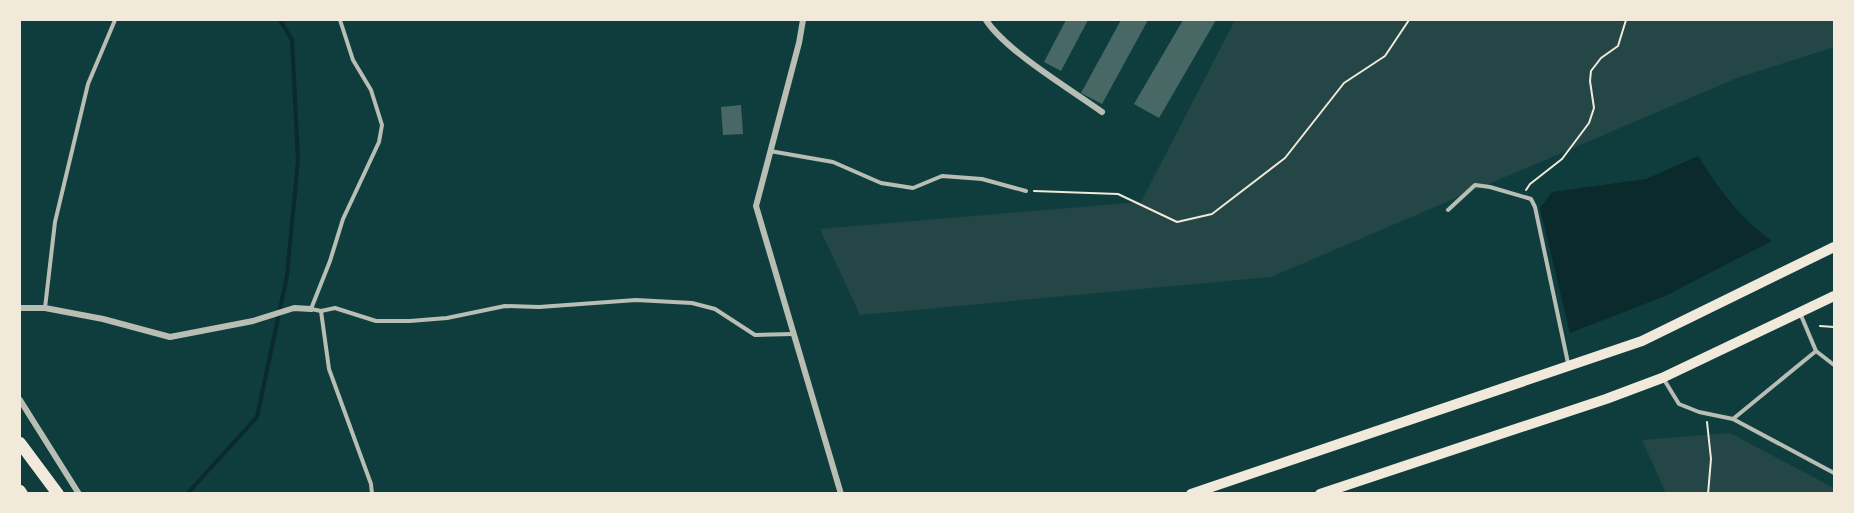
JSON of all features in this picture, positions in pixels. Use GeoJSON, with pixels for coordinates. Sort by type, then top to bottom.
{"type":"FeatureCollection","features":[{"type":"Feature","properties":{"kind":"highway"},"geometry":{"type":"LineString","coordinates":[[20,443],[58,494]]}},
{"type":"Feature","properties":{"kind":"main road"},"geometry":{"type":"LineString","coordinates":[[1191,494],[1568,364],[1642,341],[1834,246]]}},
{"type":"Feature","properties":{"kind":"main road"},"geometry":{"type":"LineString","coordinates":[[1320,494],[1606,399],[1662,378],[1834,296]]}},
{"type":"Feature","properties":{"kind":"street"},"geometry":{"type":"LineString","coordinates":[[803,20],[756,206],[841,494]]}},
{"type":"Feature","properties":{"kind":"street"},"geometry":{"type":"LineString","coordinates":[[986,20],[992,29],[1022,55],[1102,112]]}},
{"type":"Feature","properties":{"kind":"street"},"geometry":{"type":"LineString","coordinates":[[20,308],[45,308],[103,319],[170,337],[253,321],[294,308],[311,309]]}},
{"type":"Feature","properties":{"kind":"street"},"geometry":{"type":"LineString","coordinates":[[20,400],[80,494]]}},
{"type":"Feature","properties":{"kind":"lane"},"geometry":{"type":"LineString","coordinates":[[45,308],[55,222],[88,84],[116,20]]}},
{"type":"Feature","properties":{"kind":"lane"},"geometry":{"type":"LineString","coordinates":[[340,20],[353,60],[371,90],[382,125],[379,142],[343,219],[330,261],[311,309],[321,311],[334,308],[376,321],[410,321],[447,318],[505,306],[539,307],[636,300],[692,303],[715,309],[755,335],[793,334]]}},
{"type":"Feature","properties":{"kind":"lane"},"geometry":{"type":"LineString","coordinates":[[770,151],[833,162],[881,183],[913,188],[942,176],[982,179],[1026,191]]}},
{"type":"Feature","properties":{"kind":"lane"},"geometry":{"type":"LineString","coordinates":[[1448,210],[1475,185],[1532,199],[1568,364]]}},
{"type":"Feature","properties":{"kind":"lane"},"geometry":{"type":"LineString","coordinates":[[321,311],[328,369],[372,494]]}},
{"type":"Feature","properties":{"kind":"lane"},"geometry":{"type":"LineString","coordinates":[[1800,312],[1816,351],[1834,365]]}},
{"type":"Feature","properties":{"kind":"lane"},"geometry":{"type":"LineString","coordinates":[[1733,419],[1816,351]]}},
{"type":"Feature","properties":{"kind":"lane"},"geometry":{"type":"LineString","coordinates":[[1662,378],[1679,404],[1705,414],[1733,419],[1834,473]]}},
{"type":"Feature","properties":{"kind":"path"},"geometry":{"type":"LineString","coordinates":[[1026,191],[1118,195],[1177,222],[1212,214],[1284,158],[1344,83],[1385,56],[1408,20]]}},
{"type":"Feature","properties":{"kind":"path"},"geometry":{"type":"LineString","coordinates":[[1532,199],[1525,192],[1527,188],[1562,159],[1593,116],[1591,71],[1601,58],[1618,46],[1626,20]]}},
{"type":"Feature","properties":{"kind":"path"},"geometry":{"type":"LineString","coordinates":[[1820,326],[1834,327]]}},
{"type":"Feature","properties":{"kind":"path"},"geometry":{"type":"LineString","coordinates":[[1705,414],[1711,459],[1707,494]]}},
{"type":"Feature","properties":{"kind":"shaded area"},"geometry":{"type":"Polygon","coordinates":[[[1235,20],[1834,20],[1834,47],[1737,78],[1271,277],[860,315],[820,229],[1141,202],[1235,20]]]}},
{"type":"Feature","properties":{"kind":"shaded area"},"geometry":{"type":"Polygon","coordinates":[[[1698,156],[1731,202],[1772,241],[1665,296],[1570,333],[1540,208],[1552,192],[1646,179],[1698,156]]]}},
{"type":"Feature","properties":{"kind":"shaded area"},"geometry":{"type":"Polygon","coordinates":[[[1730,433],[1834,488],[1834,493],[1666,493],[1642,440],[1730,433]]]}},
{"type":"Feature","properties":{"kind":"building"},"geometry":{"type":"Polygon","coordinates":[[[1066,20],[1088,20],[1061,71],[1044,62],[1066,20]]]}},
{"type":"Feature","properties":{"kind":"building"},"geometry":{"type":"Polygon","coordinates":[[[1121,20],[1148,20],[1102,104],[1081,93],[1121,20]]]}},
{"type":"Feature","properties":{"kind":"building"},"geometry":{"type":"Polygon","coordinates":[[[1183,20],[1216,20],[1159,118],[1134,104],[1183,20]]]}},
{"type":"Feature","properties":{"kind":"building"},"geometry":{"type":"Polygon","coordinates":[[[741,105],[743,134],[723,135],[721,107],[741,105]]]}},
{"type":"Feature","properties":{"kind":"waterway"},"geometry":{"type":"LineString","coordinates":[[187,494],[257,417],[287,276],[298,160],[292,40],[280,20]]}}]}
